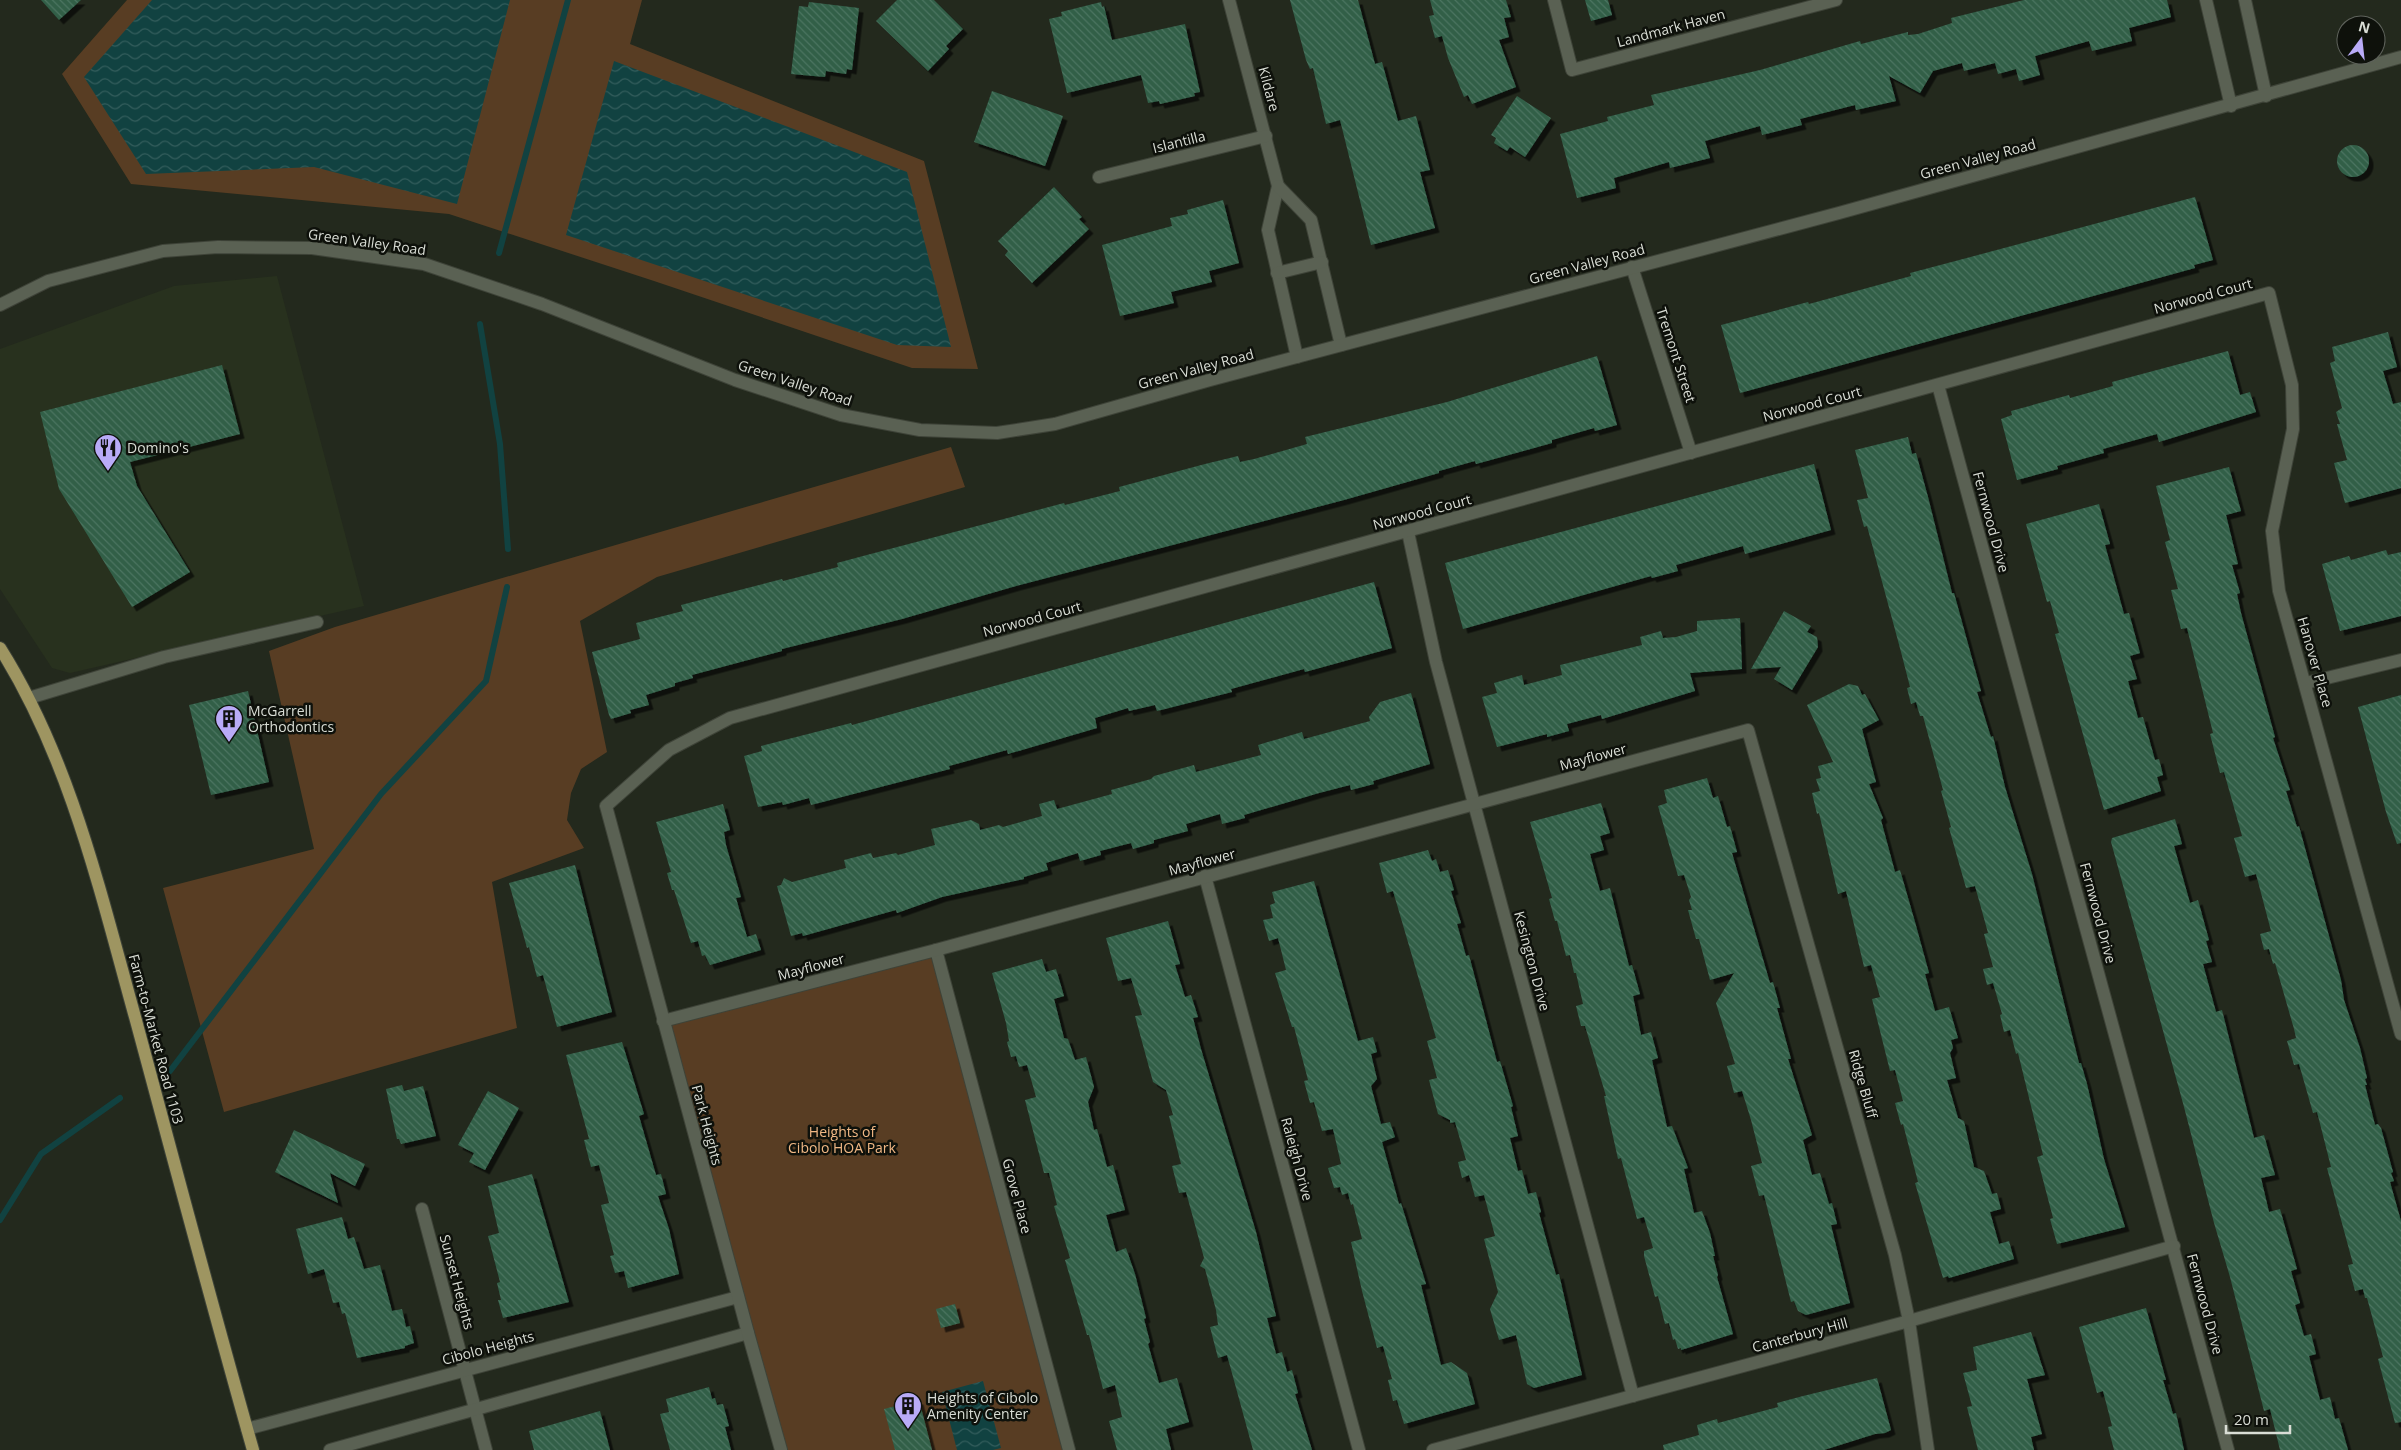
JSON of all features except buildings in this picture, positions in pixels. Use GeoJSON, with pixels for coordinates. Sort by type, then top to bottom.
{"type":"FeatureCollection","features":[{"type":"Feature","properties":{"kind":"main road","name":"Farm-to-Market Road 1103"},"geometry":{"type":"LineString","coordinates":[[0,648],[29,698],[60,771],[109,923],[253,1450]]}},
{"type":"Feature","properties":{"kind":"street","name":"Kildare"},"geometry":{"type":"LineString","coordinates":[[1229,0],[1278,186],[1268,230],[1297,357]]}},
{"type":"Feature","properties":{"kind":"street","name":"Landmark Haven"},"geometry":{"type":"LineString","coordinates":[[1554,0],[1572,70],[1836,0]]}},
{"type":"Feature","properties":{"kind":"street"},"geometry":{"type":"LineString","coordinates":[[2206,0],[2231,106]]}},
{"type":"Feature","properties":{"kind":"street"},"geometry":{"type":"LineString","coordinates":[[2245,0],[2266,96]]}},
{"type":"Feature","properties":{"kind":"street","name":"Green Valley Road"},"geometry":{"type":"LineString","coordinates":[[0,304],[48,281],[163,251],[218,247],[312,248],[424,264],[542,304],[735,380],[841,415],[920,430],[988,433],[1055,424],[1341,345],[2231,106],[2401,57]]}},
{"type":"Feature","properties":{"kind":"street","name":"Islantilla"},"geometry":{"type":"LineString","coordinates":[[1099,177],[1266,136]]}},
{"type":"Feature","properties":{"kind":"street","name":"Kildare"},"geometry":{"type":"LineString","coordinates":[[1278,186],[1310,220],[1322,262],[1341,345]]}},
{"type":"Feature","properties":{"kind":"street"},"geometry":{"type":"LineString","coordinates":[[1277,273],[1322,262]]}},
{"type":"Feature","properties":{"kind":"street","name":"Tremont Street"},"geometry":{"type":"LineString","coordinates":[[1632,267],[1691,453]]}},
{"type":"Feature","properties":{"kind":"street","name":"Norwood Court"},"geometry":{"type":"LineString","coordinates":[[606,806],[669,750],[730,718],[2269,293]]}},
{"type":"Feature","properties":{"kind":"street","name":"Hanover Place"},"geometry":{"type":"LineString","coordinates":[[2269,293],[2292,385],[2293,429],[2272,531],[2279,590],[2401,1034]]}},
{"type":"Feature","properties":{"kind":"street","name":"Fernwood Drive"},"geometry":{"type":"LineString","coordinates":[[1938,384],[2228,1450]]}},
{"type":"Feature","properties":{"kind":"street","name":"Kesington Drive"},"geometry":{"type":"LineString","coordinates":[[1408,532],[1436,662],[1633,1396]]}},
{"type":"Feature","properties":{"kind":"street"},"geometry":{"type":"LineString","coordinates":[[29,698],[164,657],[317,622]]}},
{"type":"Feature","properties":{"kind":"street"},"geometry":{"type":"LineString","coordinates":[[2306,683],[2401,660]]}},
{"type":"Feature","properties":{"kind":"street","name":"Mayflower"},"geometry":{"type":"LineString","coordinates":[[663,1021],[936,950],[1748,730]]}},
{"type":"Feature","properties":{"kind":"street","name":"Ridge Bluff"},"geometry":{"type":"LineString","coordinates":[[1748,730],[1895,1255],[1909,1321],[1928,1450]]}},
{"type":"Feature","properties":{"kind":"street","name":"Park Heights"},"geometry":{"type":"LineString","coordinates":[[606,806],[781,1450]]}},
{"type":"Feature","properties":{"kind":"street","name":"Raleigh Drive"},"geometry":{"type":"LineString","coordinates":[[1205,876],[1359,1450]]}},
{"type":"Feature","properties":{"kind":"street","name":"Grove Place"},"geometry":{"type":"LineString","coordinates":[[936,950],[1069,1450]]}},
{"type":"Feature","properties":{"kind":"street","name":"Sunset Heights"},"geometry":{"type":"LineString","coordinates":[[422,1209],[486,1450]]}},
{"type":"Feature","properties":{"kind":"street","name":"Canterbury Hill"},"geometry":{"type":"LineString","coordinates":[[1433,1450],[1909,1321],[2174,1246]]}},
{"type":"Feature","properties":{"kind":"street","name":"Cibolo Heights"},"geometry":{"type":"LineString","coordinates":[[247,1429],[738,1297]]}},
{"type":"Feature","properties":{"kind":"street"},"geometry":{"type":"LineString","coordinates":[[330,1450],[748,1333]]}},
{"type":"Feature","properties":{"kind":"shaded area"},"geometry":{"type":"Polygon","coordinates":[[[277,276],[364,606],[70,673],[52,668],[0,589],[0,349],[174,286],[277,276]]]}},
{"type":"Feature","properties":{"kind":"green space"},"geometry":{"type":"Polygon","coordinates":[[[127,0],[642,0],[630,44],[924,161],[978,369],[912,368],[449,214],[131,184],[62,74],[127,0]]]}},
{"type":"Feature","properties":{"kind":"green space"},"geometry":{"type":"Polygon","coordinates":[[[951,447],[965,487],[657,577],[580,621],[607,752],[581,769],[571,793],[567,820],[584,848],[492,882],[517,1028],[224,1112],[163,888],[314,849],[269,651],[335,627],[951,447]]]}},
{"type":"Feature","properties":{"kind":"green space","name":"Heights of Cibolo HOA Park"},"geometry":{"type":"Polygon","coordinates":[[[936,950],[1069,1450],[782,1450],[663,1021],[936,950]]]}},
{"type":"Feature","properties":{"kind":"water"},"geometry":{"type":"Polygon","coordinates":[[[152,0],[510,0],[457,204],[314,167],[146,174],[84,77],[152,0]]]}},
{"type":"Feature","properties":{"kind":"water"},"geometry":{"type":"Polygon","coordinates":[[[614,61],[907,172],[951,347],[897,345],[566,235],[614,61]]]}},
{"type":"Feature","properties":{"kind":"water"},"geometry":{"type":"Polygon","coordinates":[[[983,1381],[1001,1448],[993,1450],[957,1450],[942,1392],[983,1381]]]}},
{"type":"Feature","properties":{"kind":"waterway"},"geometry":{"type":"LineString","coordinates":[[499,253],[568,0]]}},
{"type":"Feature","properties":{"kind":"waterway"},"geometry":{"type":"LineString","coordinates":[[480,324],[500,444],[508,549]]}},
{"type":"Feature","properties":{"kind":"waterway"},"geometry":{"type":"LineString","coordinates":[[170,1071],[381,794],[486,681],[507,587]]}},
{"type":"Feature","properties":{"kind":"waterway"},"geometry":{"type":"LineString","coordinates":[[0,1220],[41,1154],[120,1098]]}},
{"type":"Feature","properties":{"kind":"place","name":"Domino's"},"geometry":{"type":"Point","coordinates":[108,472]}},
{"type":"Feature","properties":{"kind":"place","name":"McGarrell Orthodontics"},"geometry":{"type":"Point","coordinates":[229,743]}},
{"type":"Feature","properties":{"kind":"place","name":"Heights of Cibolo Amenity Center"},"geometry":{"type":"Point","coordinates":[908,1430]}}]}
